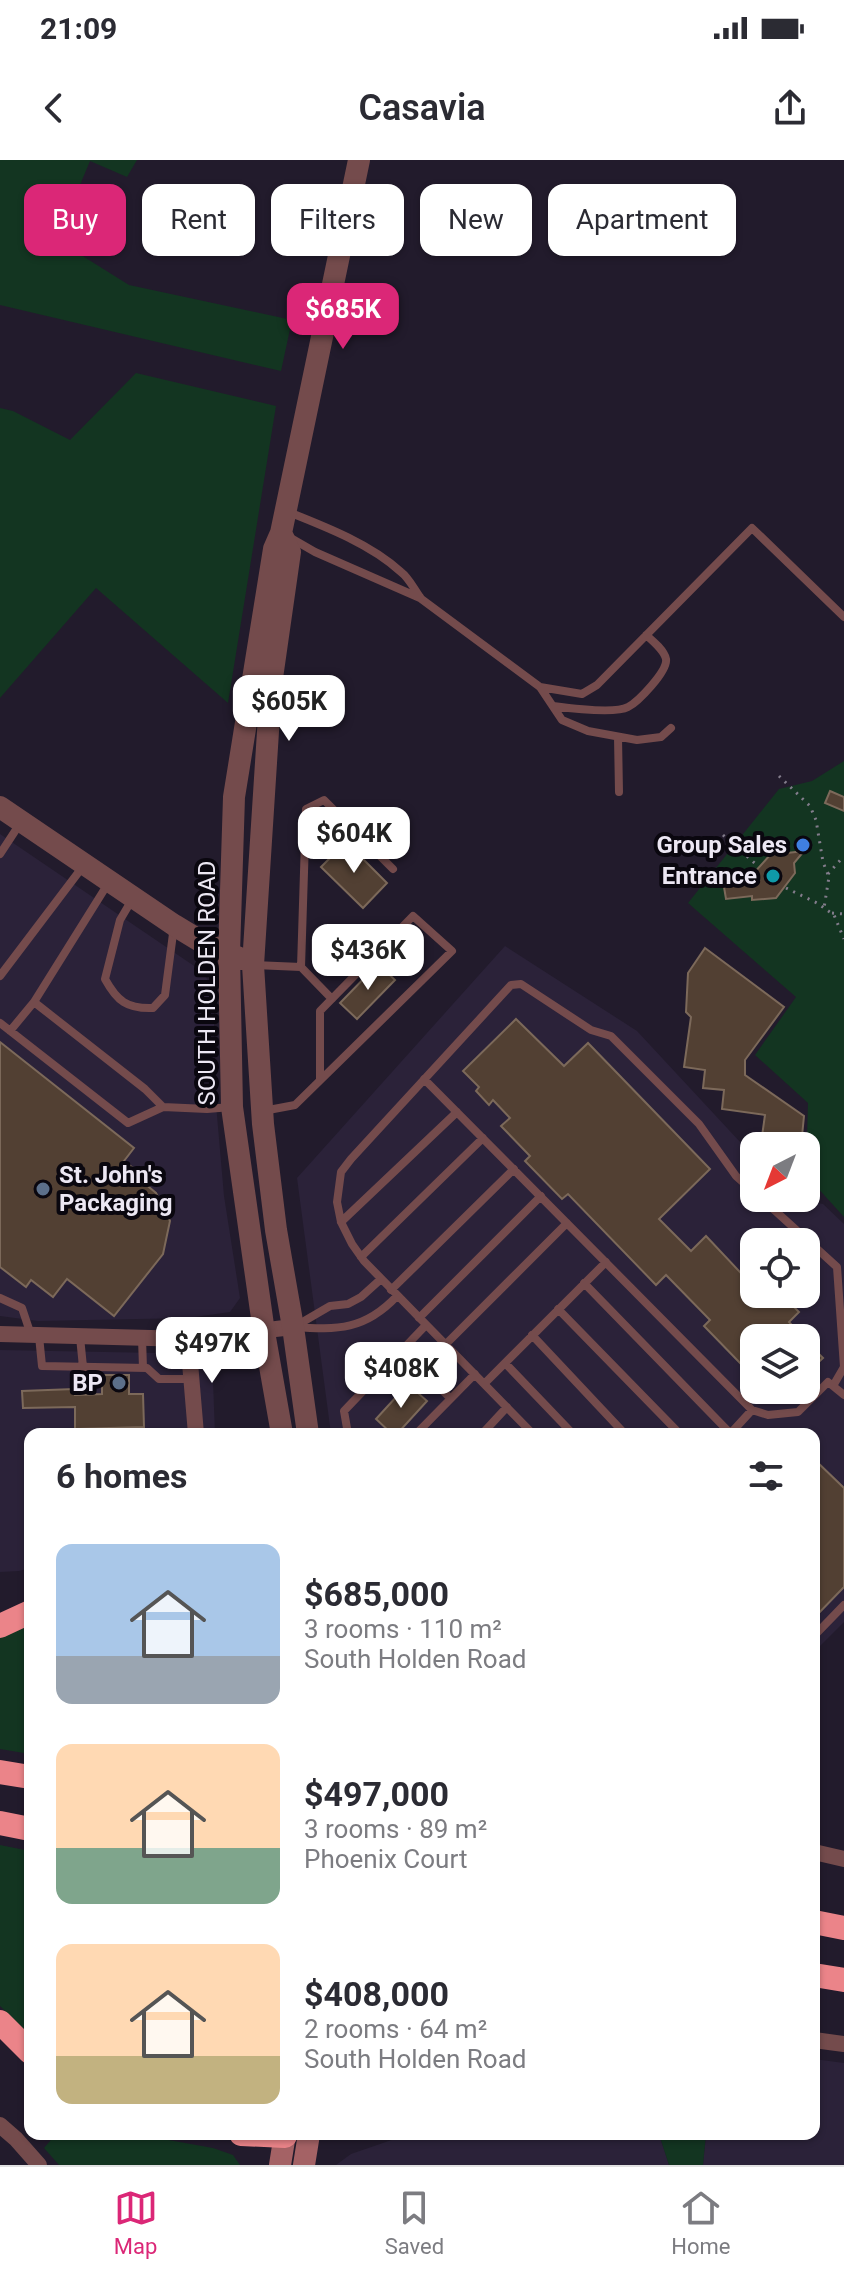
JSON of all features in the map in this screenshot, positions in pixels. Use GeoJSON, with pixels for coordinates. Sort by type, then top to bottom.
{"type":"FeatureCollection","features":[{"type":"Feature","properties":{"kind":"highway"},"geometry":{"type":"LineString","coordinates":[[0,1626],[24,1615]]}},
{"type":"Feature","properties":{"kind":"highway"},"geometry":{"type":"LineString","coordinates":[[0,1772],[24,1776]]}},
{"type":"Feature","properties":{"kind":"highway"},"geometry":{"type":"LineString","coordinates":[[0,1823],[24,1828]]}},
{"type":"Feature","properties":{"kind":"highway"},"geometry":{"type":"LineString","coordinates":[[820,1923],[844,1928]]}},
{"type":"Feature","properties":{"kind":"highway"},"geometry":{"type":"LineString","coordinates":[[820,1976],[844,1980]]}},
{"type":"Feature","properties":{"kind":"highway"},"geometry":{"type":"LineString","coordinates":[[0,2022],[24,2046]]}},
{"type":"Feature","properties":{"kind":"main road"},"geometry":{"type":"LineString","coordinates":[[280,2165],[295,2140]]}},
{"type":"Feature","properties":{"kind":"main road"},"geometry":{"type":"LineString","coordinates":[[299,2140],[304,2165]]}},
{"type":"Feature","properties":{"kind":"street","name":"SOUTH HOLDEN ROAD"},"geometry":{"type":"LineString","coordinates":[[281,1428],[232,1107],[229,953],[234,797],[274,549],[286,511],[359,160]]}},
{"type":"Feature","properties":{"kind":"street","name":"SOUTH HOLDEN ROAD"},"geometry":{"type":"LineString","coordinates":[[281,533],[290,552],[271,685],[253,965],[262,1111],[276,1230],[307,1428]]}},
{"type":"Feature","properties":{"kind":"street"},"geometry":{"type":"LineString","coordinates":[[0,807],[174,925],[202,942],[253,965]]}},
{"type":"Feature","properties":{"kind":"street"},"geometry":{"type":"LineString","coordinates":[[0,1334],[188,1339],[293,1327]]}},
{"type":"Feature","properties":{"kind":"street"},"geometry":{"type":"LineString","coordinates":[[188,1339],[195,1428]]}},
{"type":"Feature","properties":{"kind":"street"},"geometry":{"type":"LineString","coordinates":[[820,1853],[844,1859]]}},
{"type":"Feature","properties":{"kind":"street"},"geometry":{"type":"LineString","coordinates":[[820,2041],[844,2044]]}},
{"type":"Feature","properties":{"kind":"street"},"geometry":{"type":"LineString","coordinates":[[0,2125],[39,2165]]}},
{"type":"Feature","properties":{"kind":"lane"},"geometry":{"type":"LineString","coordinates":[[286,511],[357,542],[403,573],[420,598]]}},
{"type":"Feature","properties":{"kind":"lane"},"geometry":{"type":"LineString","coordinates":[[540,687],[582,694],[597,685],[752,528],[844,617]]}},
{"type":"Feature","properties":{"kind":"lane"},"geometry":{"type":"LineString","coordinates":[[281,533],[315,552],[420,598],[540,687],[562,720],[588,731],[637,740],[661,737],[671,728]]}},
{"type":"Feature","properties":{"kind":"lane"},"geometry":{"type":"LineString","coordinates":[[553,706],[585,710],[627,708],[665,669],[666,659],[646,635]]}},
{"type":"Feature","properties":{"kind":"lane"},"geometry":{"type":"LineString","coordinates":[[618,737],[619,792]]}},
{"type":"Feature","properties":{"kind":"lane"},"geometry":{"type":"LineString","coordinates":[[301,967],[306,809],[324,800],[393,869]]}},
{"type":"Feature","properties":{"kind":"lane"},"geometry":{"type":"LineString","coordinates":[[0,854],[21,822]]}},
{"type":"Feature","properties":{"kind":"lane"},"geometry":{"type":"LineString","coordinates":[[0,976],[85,864]]}},
{"type":"Feature","properties":{"kind":"lane"},"geometry":{"type":"LineString","coordinates":[[10,1031],[34,1002],[110,881]]}},
{"type":"Feature","properties":{"kind":"lane"},"geometry":{"type":"LineString","coordinates":[[133,897],[120,920],[105,979],[114,995],[135,1008],[153,1008],[165,995],[174,925]]}},
{"type":"Feature","properties":{"kind":"lane"},"geometry":{"type":"LineString","coordinates":[[262,1111],[295,1105],[452,951],[413,916],[320,1011],[320,1080]]}},
{"type":"Feature","properties":{"kind":"lane"},"geometry":{"type":"LineString","coordinates":[[253,965],[301,967],[332,999]]}},
{"type":"Feature","properties":{"kind":"lane"},"geometry":{"type":"LineString","coordinates":[[527,1428],[394,1293],[352,1244],[341,1222],[337,1202],[341,1172],[369,1138],[511,985],[521,984],[591,1030],[611,1036],[699,1124],[740,1180]]}},
{"type":"Feature","properties":{"kind":"lane"},"geometry":{"type":"LineString","coordinates":[[34,1002],[145,1089],[163,1107]]}},
{"type":"Feature","properties":{"kind":"lane"},"geometry":{"type":"LineString","coordinates":[[0,1023],[128,1123],[163,1107],[232,1107]]}},
{"type":"Feature","properties":{"kind":"lane"},"geometry":{"type":"LineString","coordinates":[[424,1079],[752,1410],[768,1415],[798,1412],[828,1382],[844,1395]]}},
{"type":"Feature","properties":{"kind":"lane"},"geometry":{"type":"LineString","coordinates":[[341,1222],[457,1112]]}},
{"type":"Feature","properties":{"kind":"lane"},"geometry":{"type":"LineString","coordinates":[[361,1257],[483,1138]]}},
{"type":"Feature","properties":{"kind":"lane"},"geometry":{"type":"LineString","coordinates":[[293,1327],[331,1330],[352,1326],[379,1314],[394,1293],[514,1169]]}},
{"type":"Feature","properties":{"kind":"lane"},"geometry":{"type":"LineString","coordinates":[[419,1318],[541,1196]]}},
{"type":"Feature","properties":{"kind":"lane"},"geometry":{"type":"LineString","coordinates":[[776,1212],[837,1267],[844,1367],[833,1386]]}},
{"type":"Feature","properties":{"kind":"lane"},"geometry":{"type":"LineString","coordinates":[[445,1345],[567,1223]]}},
{"type":"Feature","properties":{"kind":"lane"},"geometry":{"type":"LineString","coordinates":[[484,1384],[606,1262]]}},
{"type":"Feature","properties":{"kind":"lane"},"geometry":{"type":"LineString","coordinates":[[293,1327],[330,1306],[348,1304],[361,1297],[381,1279]]}},
{"type":"Feature","properties":{"kind":"lane"},"geometry":{"type":"LineString","coordinates":[[584,1283],[724,1428]]}},
{"type":"Feature","properties":{"kind":"lane"},"geometry":{"type":"LineString","coordinates":[[0,1298],[22,1308],[35,1336],[42,1366],[147,1368],[159,1379],[191,1379]]}},
{"type":"Feature","properties":{"kind":"lane"},"geometry":{"type":"LineString","coordinates":[[558,1309],[674,1428]]}},
{"type":"Feature","properties":{"kind":"lane"},"geometry":{"type":"LineString","coordinates":[[347,1428],[344,1411],[426,1325]]}},
{"type":"Feature","properties":{"kind":"lane"},"geometry":{"type":"LineString","coordinates":[[532,1335],[619,1428]]}},
{"type":"Feature","properties":{"kind":"lane"},"geometry":{"type":"LineString","coordinates":[[80,1337],[83,1367]]}},
{"type":"Feature","properties":{"kind":"lane"},"geometry":{"type":"LineString","coordinates":[[142,1338],[143,1368]]}},
{"type":"Feature","properties":{"kind":"lane"},"geometry":{"type":"LineString","coordinates":[[402,1350],[450,1398]]}},
{"type":"Feature","properties":{"kind":"lane"},"geometry":{"type":"LineString","coordinates":[[505,1363],[567,1428]]}},
{"type":"Feature","properties":{"kind":"lane"},"geometry":{"type":"LineString","coordinates":[[422,1428],[475,1374]]}},
{"type":"Feature","properties":{"kind":"lane"},"geometry":{"type":"LineString","coordinates":[[488,1428],[507,1407]]}},
{"type":"Feature","properties":{"kind":"lane"},"geometry":{"type":"LineString","coordinates":[[736,1428],[752,1410]]}},
{"type":"Feature","properties":{"kind":"lane"},"geometry":{"type":"LineString","coordinates":[[820,1630],[844,1605]]}},
{"type":"Feature","properties":{"kind":"path"},"geometry":{"type":"LineString","coordinates":[[779,776],[810,806],[816,820],[828,874],[824,908]]}},
{"type":"Feature","properties":{"kind":"path"},"geometry":{"type":"LineString","coordinates":[[723,835],[758,866]]}},
{"type":"Feature","properties":{"kind":"path"},"geometry":{"type":"LineString","coordinates":[[828,874],[844,856]]}},
{"type":"Feature","properties":{"kind":"path"},"geometry":{"type":"LineString","coordinates":[[786,888],[834,915],[844,939]]}},
{"type":"Feature","properties":{"kind":"path"},"geometry":{"type":"LineString","coordinates":[[830,913],[844,914]]}},
{"type":"Feature","properties":{"kind":"shaded area"},"geometry":{"type":"Polygon","coordinates":[[[0,834],[203,972],[214,991],[214,1081],[224,1196],[240,1298],[230,1312],[188,1318],[38,1321],[0,1316],[0,834]]]}},
{"type":"Feature","properties":{"kind":"shaded area"},"geometry":{"type":"Polygon","coordinates":[[[505,946],[637,1031],[740,1142],[740,1212],[820,1212],[820,1203],[844,1224],[844,1622],[820,1646],[820,1428],[330,1428],[297,1178],[505,946]]]}},
{"type":"Feature","properties":{"kind":"shaded area"},"geometry":{"type":"Polygon","coordinates":[[[0,1350],[212,1354],[215,1428],[24,1428],[24,1570],[0,1572],[0,1350]]]}},
{"type":"Feature","properties":{"kind":"shaded area"},"geometry":{"type":"Polygon","coordinates":[[[820,2060],[844,2063],[844,2165],[703,2165],[705,2140],[820,2140],[820,2060]]]}},
{"type":"Feature","properties":{"kind":"shaded area"},"geometry":{"type":"Polygon","coordinates":[[[392,2140],[661,2140],[669,2165],[336,2165],[351,2154],[392,2140]]]}},
{"type":"Feature","properties":{"kind":"green space"},"geometry":{"type":"Polygon","coordinates":[[[0,160],[137,160],[127,177],[90,161],[80,184],[24,184],[24,256],[83,256],[129,285],[292,320],[281,371],[0,305],[0,160]]]}},
{"type":"Feature","properties":{"kind":"green space"},"geometry":{"type":"Polygon","coordinates":[[[136,373],[276,406],[228,703],[96,588],[0,698],[0,408],[13,411],[70,440],[136,373]]]}},
{"type":"Feature","properties":{"kind":"green space"},"geometry":{"type":"Polygon","coordinates":[[[844,761],[844,1217],[820,1190],[820,1132],[807,1132],[808,1103],[755,1055],[796,997],[688,903],[779,789],[812,781],[844,761]]]}},
{"type":"Feature","properties":{"kind":"green space"},"geometry":{"type":"Polygon","coordinates":[[[24,1621],[24,1753],[0,1749],[0,1633],[24,1621]]]}},
{"type":"Feature","properties":{"kind":"green space"},"geometry":{"type":"Polygon","coordinates":[[[0,1845],[24,1850],[24,2029],[0,2006],[0,1845]]]}},
{"type":"Feature","properties":{"kind":"green space"},"geometry":{"type":"Polygon","coordinates":[[[51,2140],[168,2140],[213,2148],[233,2155],[240,2165],[59,2165],[44,2148],[51,2140]]]}},
{"type":"Feature","properties":{"kind":"green space"},"geometry":{"type":"Polygon","coordinates":[[[661,2140],[705,2140],[703,2165],[669,2165],[661,2140]]]}},
{"type":"Feature","properties":{"kind":"building"},"geometry":{"type":"Polygon","coordinates":[[[830,791],[844,797],[844,811],[825,803],[830,791]]]}},
{"type":"Feature","properties":{"kind":"building"},"geometry":{"type":"Polygon","coordinates":[[[346,842],[387,883],[363,908],[321,867],[346,842]]]}},
{"type":"Feature","properties":{"kind":"building","name":"Entrance"},"geometry":{"type":"Polygon","coordinates":[[[804,851],[794,863],[795,873],[776,898],[752,900],[752,896],[726,899],[724,887],[744,884],[770,855],[804,851]]]}},
{"type":"Feature","properties":{"kind":"building"},"geometry":{"type":"Polygon","coordinates":[[[705,948],[784,1007],[745,1060],[745,1075],[804,1116],[802,1132],[763,1132],[765,1115],[722,1109],[724,1090],[703,1088],[705,1070],[684,1067],[691,1017],[686,1012],[688,973],[705,948]]]}},
{"type":"Feature","properties":{"kind":"building"},"geometry":{"type":"Polygon","coordinates":[[[378,964],[395,980],[357,1019],[340,1003],[378,964]]]}},
{"type":"Feature","properties":{"kind":"building"},"geometry":{"type":"Polygon","coordinates":[[[516,1019],[564,1066],[588,1043],[710,1169],[659,1219],[691,1251],[706,1236],[740,1272],[740,1308],[795,1308],[799,1312],[789,1322],[791,1324],[740,1324],[740,1363],[704,1326],[710,1320],[666,1275],[656,1285],[568,1194],[562,1199],[525,1161],[530,1156],[501,1126],[510,1118],[493,1100],[489,1105],[476,1091],[479,1087],[463,1071],[516,1019]]]}},
{"type":"Feature","properties":{"kind":"building"},"geometry":{"type":"Polygon","coordinates":[[[0,1042],[134,1148],[124,1161],[146,1178],[143,1182],[156,1193],[170,1221],[163,1254],[114,1316],[67,1279],[53,1297],[31,1280],[26,1287],[0,1267],[0,1042]]]}},
{"type":"Feature","properties":{"kind":"building"},"geometry":{"type":"Polygon","coordinates":[[[102,1375],[129,1375],[129,1394],[143,1394],[144,1427],[75,1428],[75,1407],[23,1408],[22,1391],[74,1389],[75,1395],[102,1394],[102,1375]]]}},
{"type":"Feature","properties":{"kind":"building"},"geometry":{"type":"Polygon","coordinates":[[[408,1384],[427,1401],[402,1428],[386,1428],[376,1419],[408,1384]]]}},
{"type":"Feature","properties":{"kind":"building"},"geometry":{"type":"Polygon","coordinates":[[[820,1465],[844,1488],[844,1587],[820,1612],[820,1465]]]}},
{"type":"Feature","properties":{"kind":"place","name":"Group Sales"},"geometry":{"type":"Point","coordinates":[803,845]}},
{"type":"Feature","properties":{"kind":"place","name":"Entrance"},"geometry":{"type":"Point","coordinates":[773,876]}},
{"type":"Feature","properties":{"kind":"place","name":"St. John's Packaging"},"geometry":{"type":"Point","coordinates":[43,1189]}},
{"type":"Feature","properties":{"kind":"place","name":"BP"},"geometry":{"type":"Point","coordinates":[119,1383]}}]}
